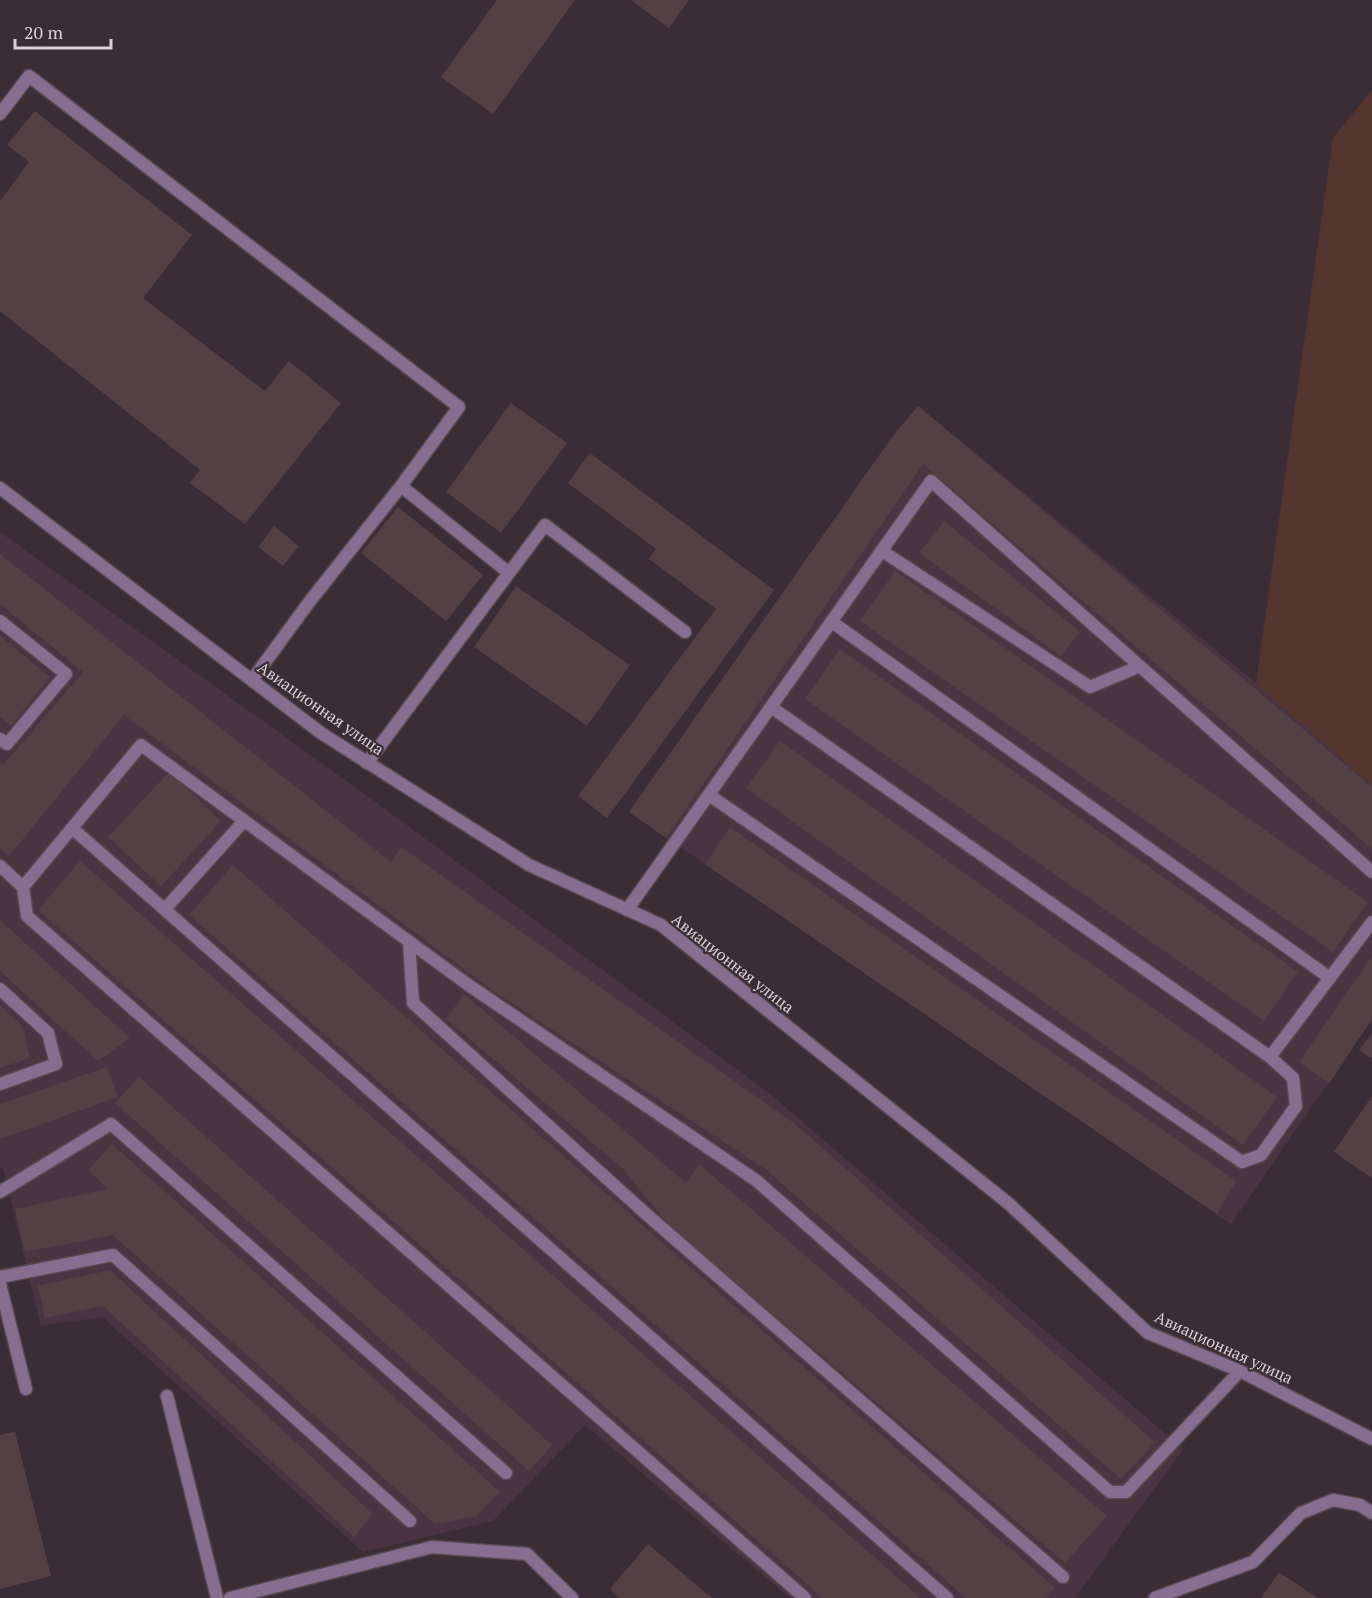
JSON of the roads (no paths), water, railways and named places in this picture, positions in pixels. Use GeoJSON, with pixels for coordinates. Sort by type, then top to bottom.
{"type":"FeatureCollection","features":[{"type":"Feature","properties":{"kind":"street"},"geometry":{"type":"LineString","coordinates":[[0,114],[29,76],[459,407],[310,600],[252,680]]}},
{"type":"Feature","properties":{"kind":"street"},"geometry":{"type":"LineString","coordinates":[[627,910],[931,482],[1372,872]]}},
{"type":"Feature","properties":{"kind":"street"},"geometry":{"type":"LineString","coordinates":[[400,486],[509,573]]}},
{"type":"Feature","properties":{"kind":"street","name":"Авиационная улица"},"geometry":{"type":"LineString","coordinates":[[0,488],[321,733],[529,865],[661,925],[1008,1203],[1148,1333],[1240,1371],[1372,1439]]}},
{"type":"Feature","properties":{"kind":"street"},"geometry":{"type":"LineString","coordinates":[[368,763],[545,525],[685,632]]}},
{"type":"Feature","properties":{"kind":"street"},"geometry":{"type":"LineString","coordinates":[[882,551],[1090,687],[1140,666]]}},
{"type":"Feature","properties":{"kind":"street"},"geometry":{"type":"LineString","coordinates":[[0,621],[66,674],[7,744],[0,739]]}},
{"type":"Feature","properties":{"kind":"street"},"geometry":{"type":"LineString","coordinates":[[832,622],[1330,978]]}},
{"type":"Feature","properties":{"kind":"street"},"geometry":{"type":"LineString","coordinates":[[709,795],[1242,1162],[1261,1155],[1296,1106],[1293,1078],[1270,1057],[771,707]]}},
{"type":"Feature","properties":{"kind":"street"},"geometry":{"type":"LineString","coordinates":[[23,887],[141,745],[467,984],[757,1181],[1110,1492],[1126,1492],[1240,1371]]}},
{"type":"Feature","properties":{"kind":"street"},"geometry":{"type":"LineString","coordinates":[[165,909],[244,820]]}},
{"type":"Feature","properties":{"kind":"street"},"geometry":{"type":"LineString","coordinates":[[72,828],[947,1598]]}},
{"type":"Feature","properties":{"kind":"street"},"geometry":{"type":"LineString","coordinates":[[0,866],[23,887],[27,916],[806,1598]]}},
{"type":"Feature","properties":{"kind":"street"},"geometry":{"type":"LineString","coordinates":[[1270,1057],[1372,922]]}},
{"type":"Feature","properties":{"kind":"street"},"geometry":{"type":"LineString","coordinates":[[409,942],[413,1003],[645,1213],[1063,1577]]}},
{"type":"Feature","properties":{"kind":"street"},"geometry":{"type":"LineString","coordinates":[[0,989],[48,1033],[56,1064],[0,1084]]}},
{"type":"Feature","properties":{"kind":"street"},"geometry":{"type":"LineString","coordinates":[[0,1192],[111,1124],[507,1473]]}},
{"type":"Feature","properties":{"kind":"street"},"geometry":{"type":"LineString","coordinates":[[0,1277],[113,1255],[410,1521]]}},
{"type":"Feature","properties":{"kind":"street"},"geometry":{"type":"LineString","coordinates":[[0,1284],[26,1389]]}},
{"type":"Feature","properties":{"kind":"street"},"geometry":{"type":"LineString","coordinates":[[167,1396],[217,1598]]}},
{"type":"Feature","properties":{"kind":"street"},"geometry":{"type":"LineString","coordinates":[[1155,1598],[1253,1562],[1301,1513],[1333,1500],[1360,1505],[1372,1513]]}},
{"type":"Feature","properties":{"kind":"street"},"geometry":{"type":"LineString","coordinates":[[230,1598],[432,1547],[527,1554],[572,1598]]}}]}
